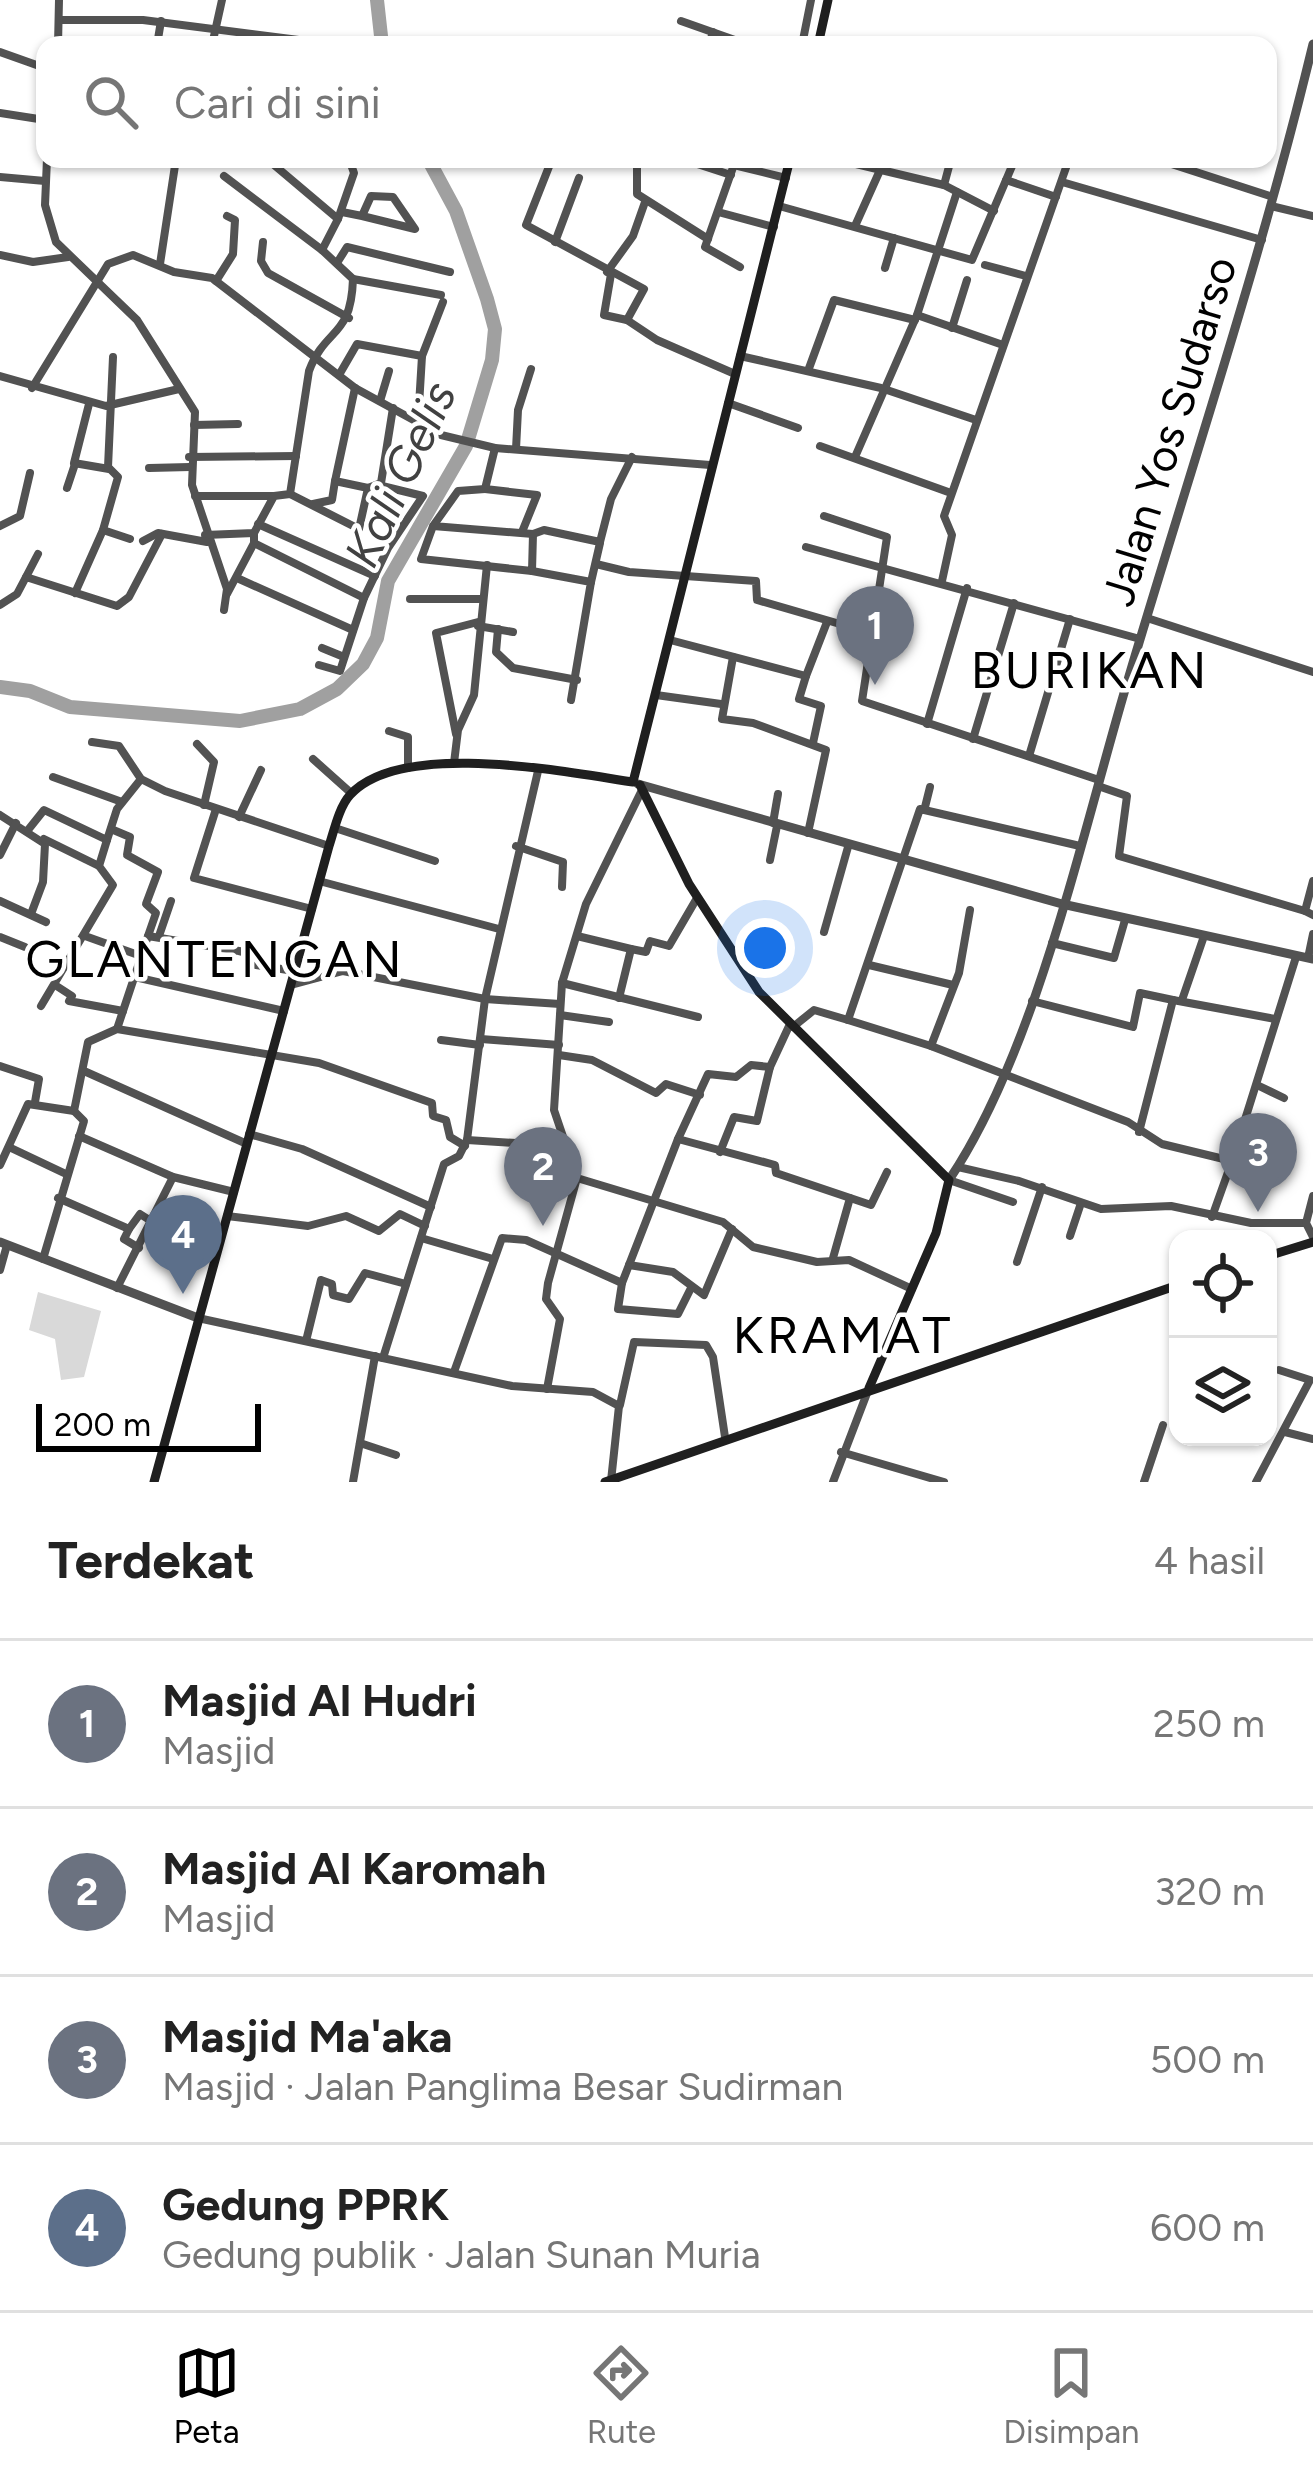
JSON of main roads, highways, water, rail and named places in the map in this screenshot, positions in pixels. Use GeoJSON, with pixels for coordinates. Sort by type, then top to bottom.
{"type":"FeatureCollection","features":[{"type":"Feature","properties":{"kind":"main road"},"geometry":{"type":"LineString","coordinates":[[820,36],[828,0]]}},
{"type":"Feature","properties":{"kind":"main road"},"geometry":{"type":"LineString","coordinates":[[788,168],[710,466],[638,786],[697,898],[759,992],[949,1180],[936,1234],[869,1388]]}},
{"type":"Feature","properties":{"kind":"main road"},"geometry":{"type":"LineString","coordinates":[[154,1482],[328,846],[351,793],[393,770],[454,763],[638,786]]}},
{"type":"Feature","properties":{"kind":"main road"},"geometry":{"type":"LineString","coordinates":[[1277,1253],[1313,1239]]}},
{"type":"Feature","properties":{"kind":"main road"},"geometry":{"type":"LineString","coordinates":[[608,1481],[1169,1288]]}},
{"type":"Feature","properties":{"kind":"waterway","name":"Kali Gelis"},"geometry":{"type":"LineString","coordinates":[[377,0],[381,36]]}},
{"type":"Feature","properties":{"kind":"waterway","name":"Kali Gelis"},"geometry":{"type":"LineString","coordinates":[[0,687],[30,691],[70,707],[240,721],[300,709],[337,689],[363,664],[377,638],[388,581],[466,446],[492,360],[495,329],[487,299],[456,211],[433,168]]}},
{"type":"Feature","properties":{"kind":"place","name":"Masjid Al Hudri"},"geometry":{"type":"Point","coordinates":[875,685]}},
{"type":"Feature","properties":{"kind":"place","name":"Masjid Ma'aka"},"geometry":{"type":"Point","coordinates":[1258,1212]}},
{"type":"Feature","properties":{"kind":"place","name":"Masjid Al Karomah"},"geometry":{"type":"Point","coordinates":[543,1226]}},
{"type":"Feature","properties":{"kind":"place","name":"Gedung PPRK"},"geometry":{"type":"Point","coordinates":[183,1294]}},
{"type":"Feature","properties":{"kind":"district","name":"BURIKAN"},"geometry":{"type":"Point","coordinates":[1090,670]}},
{"type":"Feature","properties":{"kind":"district","name":"GLANTENGAN"},"geometry":{"type":"Point","coordinates":[215,959]}},
{"type":"Feature","properties":{"kind":"district","name":"KRAMAT"},"geometry":{"type":"Point","coordinates":[843,1335]}}]}
